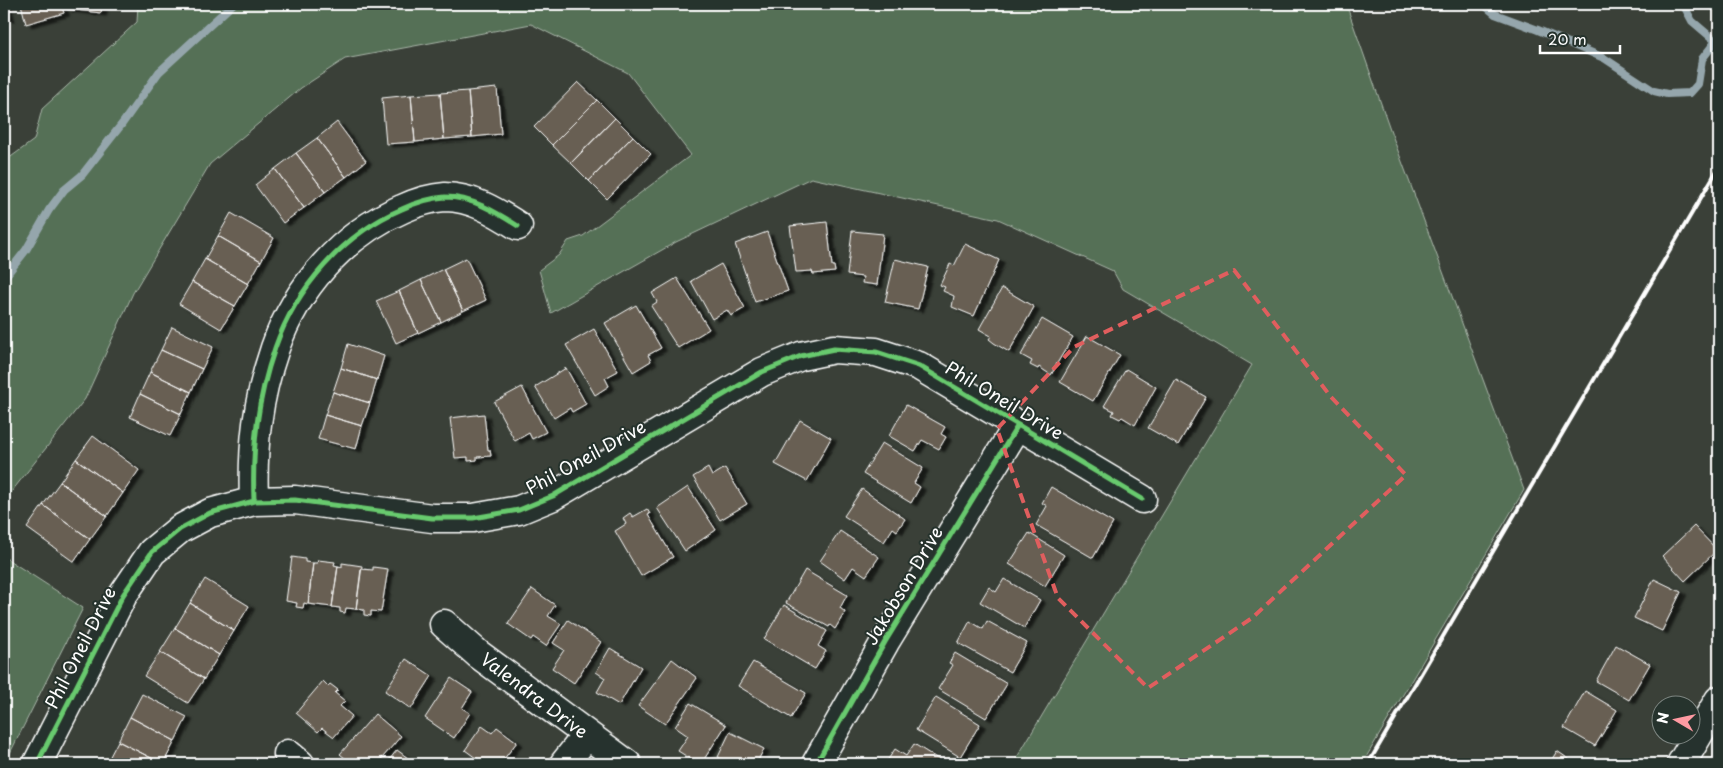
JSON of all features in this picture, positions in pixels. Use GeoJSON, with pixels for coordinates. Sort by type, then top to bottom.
{"type":"FeatureCollection","features":[{"type":"Feature","properties":{"kind":"street"},"geometry":{"type":"LineString","coordinates":[[254,501],[256,419],[275,347],[288,318],[305,290],[326,264],[349,241],[381,218],[419,202],[445,198],[469,200],[492,210],[518,226]]}},
{"type":"Feature","properties":{"kind":"street","name":"Phil Oneil Drive"},"geometry":{"type":"LineString","coordinates":[[37,764],[123,595],[152,552],[180,529],[210,513],[254,501],[295,500],[432,518],[473,518],[519,510],[553,496],[762,372],[801,356],[834,349],[876,352],[919,366],[1142,499]]}},
{"type":"Feature","properties":{"kind":"street","name":"Jakobson Drive"},"geometry":{"type":"LineString","coordinates":[[816,764],[885,642],[1018,425]]}},
{"type":"Feature","properties":{"kind":"street","name":"Valendra Drive"},"geometry":{"type":"LineString","coordinates":[[444,624],[478,654],[627,764]]}},
{"type":"Feature","properties":{"kind":"street"},"geometry":{"type":"LineString","coordinates":[[1681,764],[1719,700]]}},
{"type":"Feature","properties":{"kind":"street"},"geometry":{"type":"LineString","coordinates":[[564,764],[587,735]]}},
{"type":"Feature","properties":{"kind":"highlighted area"},"geometry":{"type":"Polygon","coordinates":[[[1234,270],[1331,397],[1406,475],[1252,618],[1148,688],[1058,598],[997,429],[1074,347],[1234,270]]]}},
{"type":"Feature","properties":{"kind":"green space"},"geometry":{"type":"Polygon","coordinates":[[[138,4],[1346,4],[1391,132],[1524,490],[1362,764],[1013,764],[1252,365],[1123,289],[1113,271],[998,219],[811,178],[676,242],[551,313],[539,270],[559,255],[568,241],[583,236],[691,155],[628,73],[531,24],[345,59],[301,88],[210,164],[133,293],[85,399],[4,501],[4,174],[8,159],[34,140],[42,109],[137,22],[138,4]]]}},
{"type":"Feature","properties":{"kind":"green space"},"geometry":{"type":"Polygon","coordinates":[[[4,557],[83,608],[6,761],[4,759],[4,557]]]}},
{"type":"Feature","properties":{"kind":"building"},"geometry":{"type":"Polygon","coordinates":[[[4,4],[6,4],[9,18],[4,19],[4,4]]]}},
{"type":"Feature","properties":{"kind":"building"},"geometry":{"type":"Polygon","coordinates":[[[21,4],[61,4],[64,13],[26,24],[21,4]]]}},
{"type":"Feature","properties":{"kind":"building"},"geometry":{"type":"Polygon","coordinates":[[[68,4],[102,4],[101,13],[67,9],[68,4]]]}},
{"type":"Feature","properties":{"kind":"building"},"geometry":{"type":"Polygon","coordinates":[[[578,82],[597,100],[552,145],[534,127],[578,82]]]}},
{"type":"Feature","properties":{"kind":"building"},"geometry":{"type":"Polygon","coordinates":[[[497,88],[501,134],[472,137],[468,91],[497,88]]]}},
{"type":"Feature","properties":{"kind":"building"},"geometry":{"type":"Polygon","coordinates":[[[468,91],[472,137],[444,139],[440,93],[468,91]]]}},
{"type":"Feature","properties":{"kind":"building"},"geometry":{"type":"Polygon","coordinates":[[[440,93],[444,139],[415,142],[411,95],[440,93]]]}},
{"type":"Feature","properties":{"kind":"building"},"geometry":{"type":"Polygon","coordinates":[[[411,95],[415,142],[386,144],[382,98],[411,95]]]}},
{"type":"Feature","properties":{"kind":"building"},"geometry":{"type":"Polygon","coordinates":[[[597,100],[615,118],[571,163],[552,145],[597,100]]]}},
{"type":"Feature","properties":{"kind":"building"},"geometry":{"type":"Polygon","coordinates":[[[615,118],[633,136],[589,181],[571,163],[615,118]]]}},
{"type":"Feature","properties":{"kind":"building"},"geometry":{"type":"Polygon","coordinates":[[[337,122],[366,161],[346,177],[317,138],[337,122]]]}},
{"type":"Feature","properties":{"kind":"building"},"geometry":{"type":"Polygon","coordinates":[[[633,136],[651,154],[607,199],[589,181],[633,136]]]}},
{"type":"Feature","properties":{"kind":"building"},"geometry":{"type":"Polygon","coordinates":[[[317,138],[346,177],[325,192],[296,153],[317,138]]]}},
{"type":"Feature","properties":{"kind":"building"},"geometry":{"type":"Polygon","coordinates":[[[296,153],[325,192],[304,208],[275,169],[296,153]]]}},
{"type":"Feature","properties":{"kind":"building"},"geometry":{"type":"Polygon","coordinates":[[[275,169],[304,208],[283,223],[255,185],[275,169]]]}},
{"type":"Feature","properties":{"kind":"building"},"geometry":{"type":"Polygon","coordinates":[[[231,213],[274,238],[261,261],[218,236],[231,213]]]}},
{"type":"Feature","properties":{"kind":"building"},"geometry":{"type":"Polygon","coordinates":[[[827,222],[832,266],[834,266],[835,272],[813,274],[812,271],[796,272],[790,226],[827,222]]]}},
{"type":"Feature","properties":{"kind":"building"},"geometry":{"type":"Polygon","coordinates":[[[852,231],[883,234],[877,285],[862,283],[863,277],[847,275],[852,231]]]}},
{"type":"Feature","properties":{"kind":"building"},"geometry":{"type":"Polygon","coordinates":[[[767,232],[788,291],[755,302],[735,244],[767,232]]]}},
{"type":"Feature","properties":{"kind":"building"},"geometry":{"type":"Polygon","coordinates":[[[218,236],[261,261],[248,284],[205,259],[218,236]]]}},
{"type":"Feature","properties":{"kind":"building"},"geometry":{"type":"Polygon","coordinates":[[[965,244],[999,260],[974,316],[952,307],[954,296],[943,291],[945,287],[940,285],[950,264],[954,266],[965,244]]]}},
{"type":"Feature","properties":{"kind":"building"},"geometry":{"type":"Polygon","coordinates":[[[466,258],[486,300],[463,311],[443,269],[466,258]]]}},
{"type":"Feature","properties":{"kind":"building"},"geometry":{"type":"Polygon","coordinates":[[[205,259],[248,284],[235,306],[192,282],[205,259]]]}},
{"type":"Feature","properties":{"kind":"building"},"geometry":{"type":"Polygon","coordinates":[[[895,259],[928,267],[918,309],[885,302],[895,259]]]}},
{"type":"Feature","properties":{"kind":"building"},"geometry":{"type":"Polygon","coordinates":[[[721,264],[745,308],[731,316],[727,310],[712,319],[691,281],[721,264]]]}},
{"type":"Feature","properties":{"kind":"building"},"geometry":{"type":"Polygon","coordinates":[[[443,269],[463,311],[441,322],[421,280],[443,269]]]}},
{"type":"Feature","properties":{"kind":"building"},"geometry":{"type":"Polygon","coordinates":[[[677,278],[709,329],[678,348],[651,306],[657,302],[652,293],[677,278]]]}},
{"type":"Feature","properties":{"kind":"building"},"geometry":{"type":"Polygon","coordinates":[[[421,280],[441,322],[418,333],[399,291],[421,280]]]}},
{"type":"Feature","properties":{"kind":"building"},"geometry":{"type":"Polygon","coordinates":[[[192,282],[235,306],[221,329],[179,304],[192,282]]]}},
{"type":"Feature","properties":{"kind":"building"},"geometry":{"type":"Polygon","coordinates":[[[1002,288],[1034,307],[1009,352],[994,343],[989,339],[991,336],[979,329],[1002,288]]]}},
{"type":"Feature","properties":{"kind":"building"},"geometry":{"type":"Polygon","coordinates":[[[399,291],[418,333],[396,343],[376,301],[399,291]]]}},
{"type":"Feature","properties":{"kind":"building"},"geometry":{"type":"Polygon","coordinates":[[[636,305],[661,348],[648,355],[651,361],[633,372],[605,323],[636,305]]]}},
{"type":"Feature","properties":{"kind":"building"},"geometry":{"type":"Polygon","coordinates":[[[1042,319],[1073,337],[1051,375],[1039,367],[1038,369],[1030,365],[1032,361],[1021,355],[1042,319]]]}},
{"type":"Feature","properties":{"kind":"building"},"geometry":{"type":"Polygon","coordinates":[[[172,327],[213,347],[202,369],[161,350],[172,327]]]}},
{"type":"Feature","properties":{"kind":"building"},"geometry":{"type":"Polygon","coordinates":[[[594,329],[618,371],[605,378],[609,386],[595,395],[566,345],[594,329]]]}},
{"type":"Feature","properties":{"kind":"building"},"geometry":{"type":"Polygon","coordinates":[[[1087,336],[1120,355],[1093,401],[1060,382],[1087,336]]]}},
{"type":"Feature","properties":{"kind":"building"},"geometry":{"type":"Polygon","coordinates":[[[348,344],[384,356],[377,380],[341,368],[348,344]]]}},
{"type":"Feature","properties":{"kind":"building"},"geometry":{"type":"Polygon","coordinates":[[[161,350],[202,369],[191,392],[150,372],[161,350]]]}},
{"type":"Feature","properties":{"kind":"building"},"geometry":{"type":"Polygon","coordinates":[[[341,368],[377,380],[370,403],[333,392],[341,368]]]}},
{"type":"Feature","properties":{"kind":"building"},"geometry":{"type":"Polygon","coordinates":[[[566,368],[586,404],[572,412],[570,408],[554,418],[535,387],[566,368]]]}},
{"type":"Feature","properties":{"kind":"building"},"geometry":{"type":"Polygon","coordinates":[[[1126,369],[1156,387],[1135,425],[1122,417],[1120,419],[1112,415],[1114,411],[1104,406],[1126,369]]]}},
{"type":"Feature","properties":{"kind":"building"},"geometry":{"type":"Polygon","coordinates":[[[150,372],[191,392],[181,414],[140,394],[150,372]]]}},
{"type":"Feature","properties":{"kind":"building"},"geometry":{"type":"Polygon","coordinates":[[[1176,380],[1206,397],[1178,445],[1148,428],[1176,380]]]}},
{"type":"Feature","properties":{"kind":"building"},"geometry":{"type":"Polygon","coordinates":[[[522,387],[546,432],[532,439],[529,433],[515,441],[494,402],[522,387]]]}},
{"type":"Feature","properties":{"kind":"building"},"geometry":{"type":"Polygon","coordinates":[[[333,392],[370,403],[362,426],[325,415],[333,392]]]}},
{"type":"Feature","properties":{"kind":"building"},"geometry":{"type":"Polygon","coordinates":[[[140,394],[181,414],[170,436],[130,417],[140,394]]]}},
{"type":"Feature","properties":{"kind":"building"},"geometry":{"type":"Polygon","coordinates":[[[906,405],[945,427],[941,434],[946,437],[939,449],[922,440],[915,451],[889,436],[906,405]]]}},
{"type":"Feature","properties":{"kind":"building"},"geometry":{"type":"Polygon","coordinates":[[[484,414],[488,450],[490,450],[491,456],[477,457],[477,460],[468,461],[468,457],[455,458],[450,418],[484,414]]]}},
{"type":"Feature","properties":{"kind":"building"},"geometry":{"type":"Polygon","coordinates":[[[325,415],[362,426],[356,449],[318,439],[325,415]]]}},
{"type":"Feature","properties":{"kind":"building"},"geometry":{"type":"Polygon","coordinates":[[[800,420],[831,438],[807,481],[775,464],[800,420]]]}},
{"type":"Feature","properties":{"kind":"building"},"geometry":{"type":"Polygon","coordinates":[[[93,436],[139,470],[123,493],[76,459],[93,436]]]}},
{"type":"Feature","properties":{"kind":"building"},"geometry":{"type":"Polygon","coordinates":[[[882,443],[923,468],[914,483],[920,487],[911,503],[863,474],[882,443]]]}},
{"type":"Feature","properties":{"kind":"building"},"geometry":{"type":"Polygon","coordinates":[[[76,459],[123,493],[107,516],[60,482],[76,459]]]}},
{"type":"Feature","properties":{"kind":"building"},"geometry":{"type":"Polygon","coordinates":[[[708,468],[712,476],[725,468],[747,504],[720,520],[693,477],[708,468]]]}},
{"type":"Feature","properties":{"kind":"building"},"geometry":{"type":"Polygon","coordinates":[[[60,482],[107,516],[90,539],[43,505],[60,482]]]}},
{"type":"Feature","properties":{"kind":"building"},"geometry":{"type":"Polygon","coordinates":[[[688,487],[716,530],[685,551],[657,508],[688,487]]]}},
{"type":"Feature","properties":{"kind":"building"},"geometry":{"type":"Polygon","coordinates":[[[1051,487],[1113,523],[1093,558],[1036,525],[1047,506],[1042,503],[1051,487]]]}},
{"type":"Feature","properties":{"kind":"building"},"geometry":{"type":"Polygon","coordinates":[[[862,489],[905,519],[897,531],[893,528],[884,542],[844,516],[862,489]]]}},
{"type":"Feature","properties":{"kind":"building"},"geometry":{"type":"Polygon","coordinates":[[[43,505],[90,539],[74,562],[27,528],[43,505]]]}},
{"type":"Feature","properties":{"kind":"building"},"geometry":{"type":"Polygon","coordinates":[[[647,509],[650,514],[648,515],[673,557],[641,576],[615,531],[626,524],[623,518],[630,513],[633,517],[647,509]]]}},
{"type":"Feature","properties":{"kind":"building"},"geometry":{"type":"Polygon","coordinates":[[[1694,526],[1717,550],[1685,581],[1662,556],[1694,526]]]}},
{"type":"Feature","properties":{"kind":"building"},"geometry":{"type":"Polygon","coordinates":[[[840,531],[879,557],[866,576],[853,567],[845,579],[820,561],[840,531]]]}},
{"type":"Feature","properties":{"kind":"building"},"geometry":{"type":"Polygon","coordinates":[[[1029,533],[1064,555],[1045,586],[1009,564],[1029,533]]]}},
{"type":"Feature","properties":{"kind":"building"},"geometry":{"type":"Polygon","coordinates":[[[292,557],[305,559],[305,562],[313,563],[308,604],[304,603],[303,608],[296,607],[297,603],[286,601],[292,557]]]}},
{"type":"Feature","properties":{"kind":"building"},"geometry":{"type":"Polygon","coordinates":[[[318,560],[335,562],[334,565],[338,566],[332,607],[308,604],[313,563],[317,563],[318,560]]]}},
{"type":"Feature","properties":{"kind":"building"},"geometry":{"type":"Polygon","coordinates":[[[342,563],[362,566],[356,609],[346,608],[345,613],[340,612],[340,608],[332,607],[338,566],[342,567],[342,563]]]}},
{"type":"Feature","properties":{"kind":"building"},"geometry":{"type":"Polygon","coordinates":[[[373,567],[388,569],[381,612],[371,611],[371,616],[364,615],[364,610],[356,609],[361,569],[373,570],[373,567]]]}},
{"type":"Feature","properties":{"kind":"building"},"geometry":{"type":"Polygon","coordinates":[[[805,570],[847,595],[840,608],[845,612],[835,629],[786,603],[805,570]]]}},
{"type":"Feature","properties":{"kind":"building"},"geometry":{"type":"Polygon","coordinates":[[[205,579],[249,606],[234,631],[190,603],[205,579]]]}},
{"type":"Feature","properties":{"kind":"building"},"geometry":{"type":"Polygon","coordinates":[[[1004,579],[1040,600],[1024,628],[980,602],[989,587],[996,592],[1004,579]]]}},
{"type":"Feature","properties":{"kind":"building"},"geometry":{"type":"Polygon","coordinates":[[[1654,579],[1681,592],[1662,631],[1634,618],[1654,579]]]}},
{"type":"Feature","properties":{"kind":"building"},"geometry":{"type":"Polygon","coordinates":[[[532,589],[555,605],[548,616],[561,624],[546,646],[533,637],[531,640],[508,624],[532,589]]]}},
{"type":"Feature","properties":{"kind":"building"},"geometry":{"type":"Polygon","coordinates":[[[190,603],[234,631],[219,655],[175,628],[190,603]]]}},
{"type":"Feature","properties":{"kind":"building"},"geometry":{"type":"Polygon","coordinates":[[[784,605],[827,631],[818,646],[826,651],[815,669],[764,639],[784,605]]]}},
{"type":"Feature","properties":{"kind":"building"},"geometry":{"type":"Polygon","coordinates":[[[568,620],[601,642],[574,683],[552,668],[564,650],[553,643],[568,620]]]}},
{"type":"Feature","properties":{"kind":"building"},"geometry":{"type":"Polygon","coordinates":[[[970,621],[983,629],[987,621],[1027,643],[1010,672],[958,643],[970,621]]]}},
{"type":"Feature","properties":{"kind":"building"},"geometry":{"type":"Polygon","coordinates":[[[175,628],[219,655],[204,679],[160,652],[175,628]]]}},
{"type":"Feature","properties":{"kind":"building"},"geometry":{"type":"Polygon","coordinates":[[[1616,645],[1650,664],[1629,700],[1596,681],[1616,645]]]}},
{"type":"Feature","properties":{"kind":"building"},"geometry":{"type":"Polygon","coordinates":[[[610,648],[641,667],[619,705],[597,692],[605,678],[596,672],[610,648]]]}},
{"type":"Feature","properties":{"kind":"building"},"geometry":{"type":"Polygon","coordinates":[[[160,652],[204,679],[188,703],[144,676],[160,652]]]}},
{"type":"Feature","properties":{"kind":"building"},"geometry":{"type":"Polygon","coordinates":[[[955,653],[1007,684],[986,718],[938,689],[953,665],[949,663],[955,653]]]}},
{"type":"Feature","properties":{"kind":"building"},"geometry":{"type":"Polygon","coordinates":[[[406,659],[432,676],[411,709],[385,691],[406,659]]]}},
{"type":"Feature","properties":{"kind":"building"},"geometry":{"type":"Polygon","coordinates":[[[672,659],[697,678],[665,724],[638,706],[672,659]]]}},
{"type":"Feature","properties":{"kind":"building"},"geometry":{"type":"Polygon","coordinates":[[[753,662],[806,693],[791,718],[738,686],[753,662]]]}},
{"type":"Feature","properties":{"kind":"building"},"geometry":{"type":"Polygon","coordinates":[[[451,678],[472,692],[462,708],[470,713],[454,738],[425,718],[451,678]]]}},
{"type":"Feature","properties":{"kind":"building"},"geometry":{"type":"Polygon","coordinates":[[[323,681],[328,686],[330,684],[338,690],[335,693],[345,701],[340,706],[352,716],[334,737],[322,728],[318,732],[296,713],[323,681]]]}},
{"type":"Feature","properties":{"kind":"building"},"geometry":{"type":"Polygon","coordinates":[[[1585,691],[1617,710],[1595,746],[1564,728],[1585,691]]]}},
{"type":"Feature","properties":{"kind":"building"},"geometry":{"type":"Polygon","coordinates":[[[142,694],[187,717],[175,741],[130,717],[142,694]]]}},
{"type":"Feature","properties":{"kind":"building"},"geometry":{"type":"Polygon","coordinates":[[[936,697],[980,724],[960,757],[916,730],[936,697]]]}},
{"type":"Feature","properties":{"kind":"building"},"geometry":{"type":"Polygon","coordinates":[[[690,703],[726,725],[701,764],[678,751],[688,736],[675,727],[690,703]]]}},
{"type":"Feature","properties":{"kind":"building"},"geometry":{"type":"Polygon","coordinates":[[[375,714],[401,736],[377,764],[373,762],[371,764],[352,764],[340,754],[375,714]]]}},
{"type":"Feature","properties":{"kind":"building"},"geometry":{"type":"Polygon","coordinates":[[[130,717],[175,741],[163,764],[118,741],[130,717]]]}},
{"type":"Feature","properties":{"kind":"building"},"geometry":{"type":"Polygon","coordinates":[[[482,726],[492,733],[497,727],[517,742],[500,764],[484,764],[465,750],[482,726]]]}},
{"type":"Feature","properties":{"kind":"building"},"geometry":{"type":"Polygon","coordinates":[[[730,732],[764,749],[756,764],[729,764],[718,757],[730,732]]]}},
{"type":"Feature","properties":{"kind":"building"},"geometry":{"type":"Polygon","coordinates":[[[118,741],[163,764],[106,764],[118,741]]]}},
{"type":"Feature","properties":{"kind":"building"},"geometry":{"type":"Polygon","coordinates":[[[914,744],[946,764],[885,764],[895,749],[906,756],[914,744]]]}},
{"type":"Feature","properties":{"kind":"building"},"geometry":{"type":"Polygon","coordinates":[[[397,750],[412,761],[409,764],[386,764],[397,750]]]}},
{"type":"Feature","properties":{"kind":"building"},"geometry":{"type":"Polygon","coordinates":[[[1557,751],[1576,764],[1549,764],[1557,751]]]}},
{"type":"Feature","properties":{"kind":"waterway"},"geometry":{"type":"LineString","coordinates":[[4,278],[26,250],[49,210],[64,190],[82,175],[122,124],[159,72],[233,4]]}},
{"type":"Feature","properties":{"kind":"waterway"},"geometry":{"type":"LineString","coordinates":[[1483,4],[1495,14],[1604,58],[1654,91],[1667,94],[1690,93],[1698,84],[1702,59],[1716,41]]}},
{"type":"Feature","properties":{"kind":"waterway"},"geometry":{"type":"LineString","coordinates":[[1683,4],[1692,21],[1719,44]]}},
{"type":"Feature","properties":{"kind":"railway"},"geometry":{"type":"LineString","coordinates":[[1368,764],[1719,167]]}},
{"type":"Feature","properties":{"kind":"cycle path"},"geometry":{"type":"LineString","coordinates":[[254,501],[254,462],[257,424],[269,367],[284,326],[295,304],[324,265],[341,248],[380,220],[402,209],[434,198],[445,197],[474,202],[518,226]]}},
{"type":"Feature","properties":{"kind":"cycle path"},"geometry":{"type":"LineString","coordinates":[[37,764],[123,595],[152,552],[180,529],[210,513],[254,501],[295,500],[432,518],[473,518],[519,510],[553,496],[762,372],[801,356],[834,349],[876,352],[919,366],[1142,499]]}},
{"type":"Feature","properties":{"kind":"cycle path"},"geometry":{"type":"LineString","coordinates":[[816,764],[885,642],[1018,425]]}}]}
